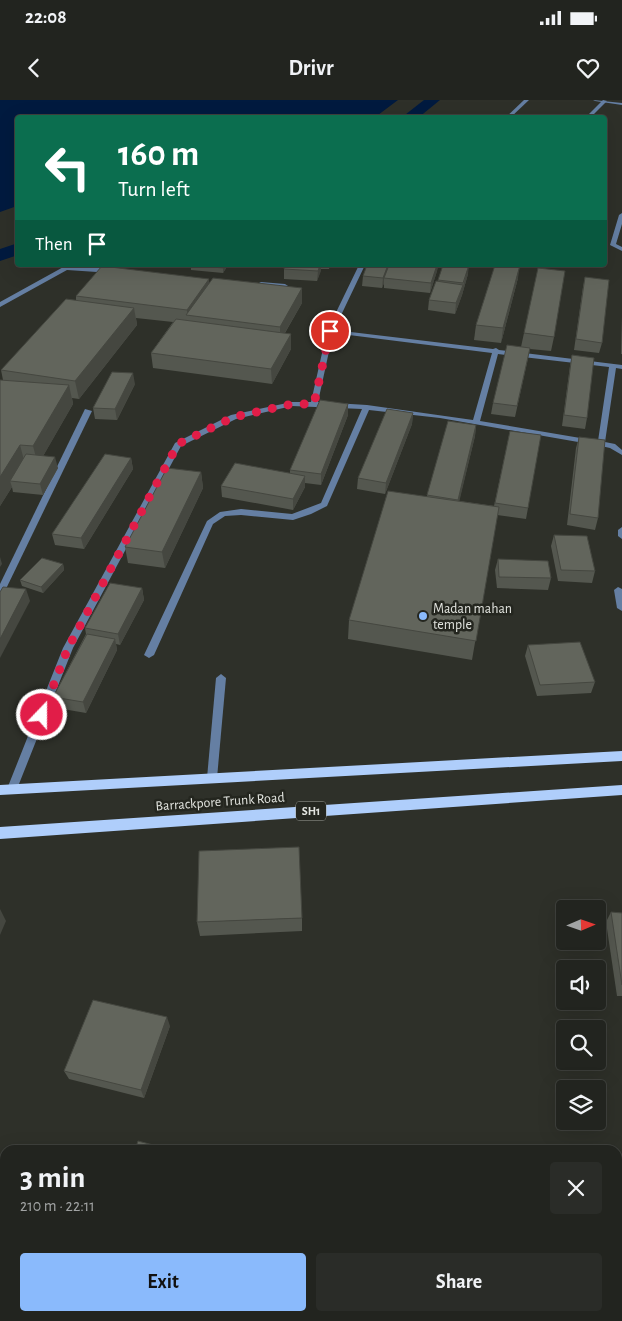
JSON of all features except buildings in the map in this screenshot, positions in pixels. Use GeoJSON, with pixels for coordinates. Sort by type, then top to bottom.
{"type":"FeatureCollection","features":[{"type":"Feature","properties":{"kind":"main road","name":"Barrackpore Trunk Road"},"geometry":{"type":"LineString","coordinates":[[6,789],[622,756]]}},
{"type":"Feature","properties":{"kind":"main road","name":"Barrackpore Trunk Road"},"geometry":{"type":"LineString","coordinates":[[0,833],[622,790]]}},
{"type":"Feature","properties":{"kind":"street"},"geometry":{"type":"LineString","coordinates":[[510,115],[527,100]]}},
{"type":"Feature","properties":{"kind":"street"},"geometry":{"type":"LineString","coordinates":[[595,100],[601,104],[622,104]]}},
{"type":"Feature","properties":{"kind":"street"},"geometry":{"type":"LineString","coordinates":[[590,115],[601,104]]}},
{"type":"Feature","properties":{"kind":"street"},"geometry":{"type":"LineString","coordinates":[[622,215],[613,245],[622,249]]}},
{"type":"Feature","properties":{"kind":"street"},"geometry":{"type":"LineString","coordinates":[[0,305],[69,267],[117,271]]}},
{"type":"Feature","properties":{"kind":"street"},"geometry":{"type":"LineString","coordinates":[[314,404],[330,331],[361,267]]}},
{"type":"Feature","properties":{"kind":"street"},"geometry":{"type":"LineString","coordinates":[[258,284],[285,286]]}},
{"type":"Feature","properties":{"kind":"street"},"geometry":{"type":"LineString","coordinates":[[330,331],[622,367]]}},
{"type":"Feature","properties":{"kind":"street"},"geometry":{"type":"LineString","coordinates":[[476,422],[496,350]]}},
{"type":"Feature","properties":{"kind":"street"},"geometry":{"type":"LineString","coordinates":[[600,444],[613,366]]}},
{"type":"Feature","properties":{"kind":"street"},"geometry":{"type":"LineString","coordinates":[[6,789],[68,648],[178,444],[234,417],[292,404],[314,404],[367,407],[476,422],[612,446],[622,452]]}},
{"type":"Feature","properties":{"kind":"street"},"geometry":{"type":"LineString","coordinates":[[149,655],[210,523],[223,514],[241,512],[293,517],[324,504],[367,407]]}},
{"type":"Feature","properties":{"kind":"street"},"geometry":{"type":"LineString","coordinates":[[0,593],[88,410]]}},
{"type":"Feature","properties":{"kind":"street"},"geometry":{"type":"LineString","coordinates":[[622,530],[622,536]]}},
{"type":"Feature","properties":{"kind":"street"},"geometry":{"type":"LineString","coordinates":[[618,590],[622,608]]}},
{"type":"Feature","properties":{"kind":"street"},"geometry":{"type":"LineString","coordinates":[[212,778],[221,678]]}},
{"type":"Feature","properties":{"kind":"water"},"geometry":{"type":"Polygon","coordinates":[[[0,100],[398,100],[378,115],[15,115],[15,207],[0,212],[0,100]]]}},
{"type":"Feature","properties":{"kind":"waterway"},"geometry":{"type":"LineString","coordinates":[[412,115],[433,100]]}},
{"type":"Feature","properties":{"kind":"waterway"},"geometry":{"type":"LineString","coordinates":[[0,256],[15,249]]}},
{"type":"Feature","properties":{"kind":"place","name":"Madan mahan temple"},"geometry":{"type":"Point","coordinates":[423,616]}},
{"type":"Feature","properties":{"kind":"route"},"geometry":{"type":"LineString","coordinates":[[42,715],[68,648],[178,444],[234,417],[292,404],[314,404],[330,331]]}}]}
